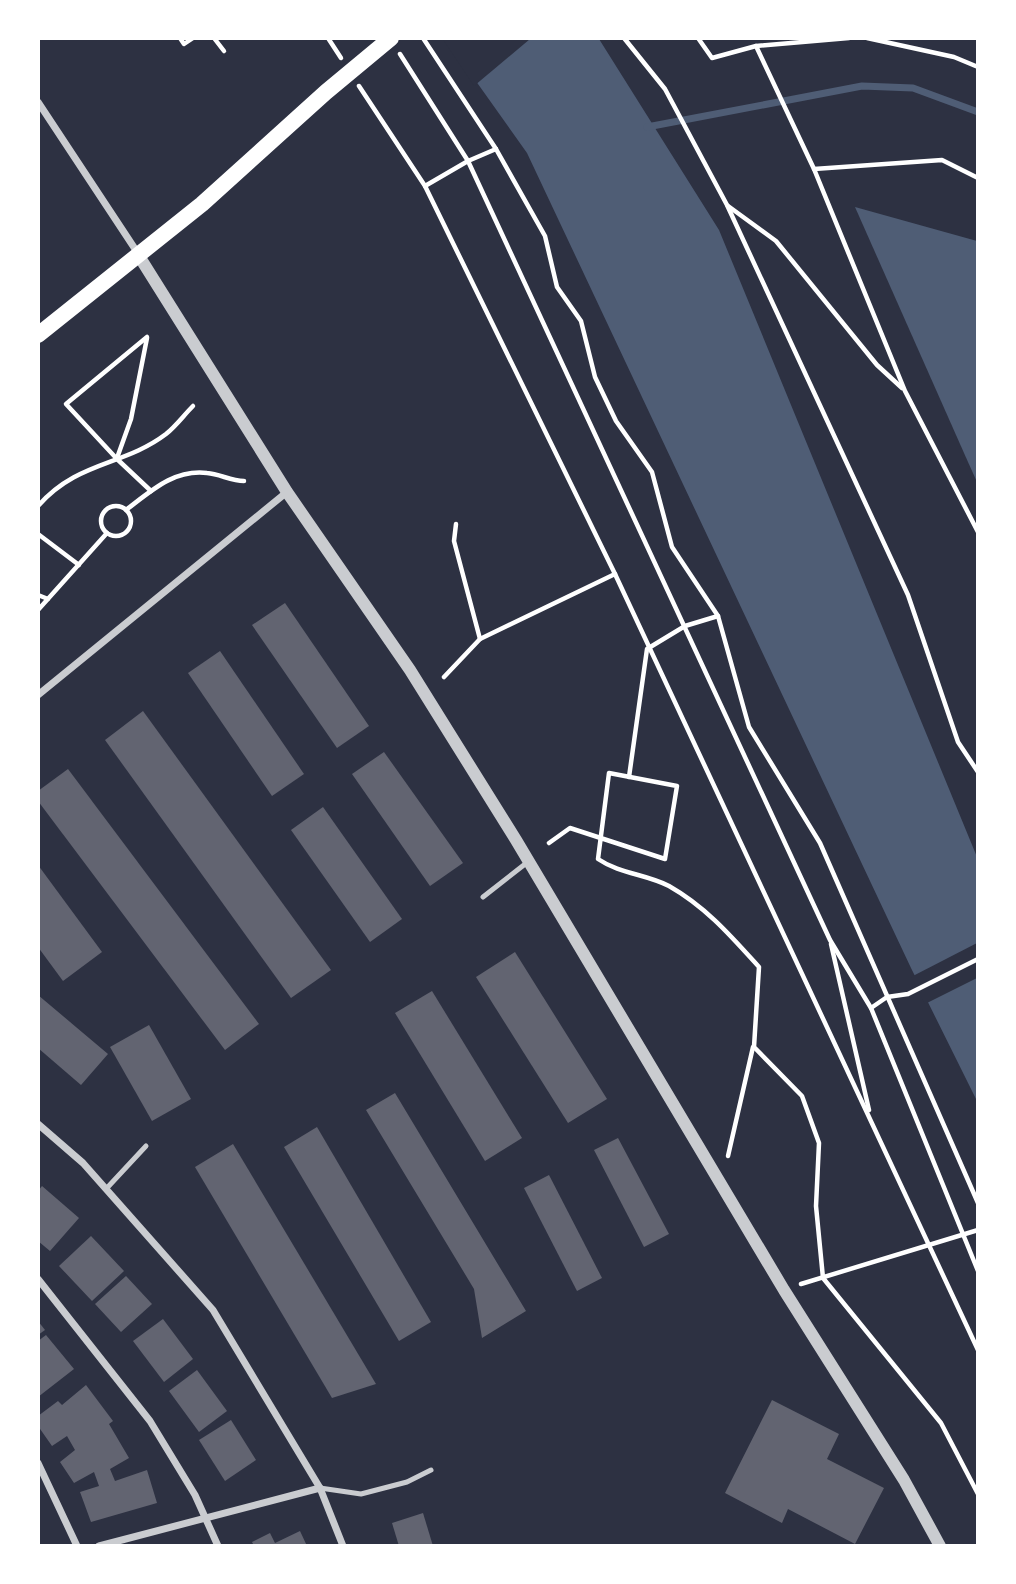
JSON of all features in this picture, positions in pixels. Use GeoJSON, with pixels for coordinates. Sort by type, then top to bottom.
{"type":"FeatureCollection","features":[{"type":"Feature","properties":{"kind":"main road"},"geometry":{"type":"LineString","coordinates":[[38,335],[202,204],[326,92],[394,44]]}},
{"type":"Feature","properties":{"kind":"street"},"geometry":{"type":"LineString","coordinates":[[38,102],[139,256],[287,492],[410,670],[529,861],[784,1290],[904,1480],[940,1545]]}},
{"type":"Feature","properties":{"kind":"street"},"geometry":{"type":"LineString","coordinates":[[38,695],[287,492]]}},
{"type":"Feature","properties":{"kind":"street"},"geometry":{"type":"LineString","coordinates":[[38,1124],[83,1163],[213,1310],[320,1488],[343,1545]]}},
{"type":"Feature","properties":{"kind":"street"},"geometry":{"type":"LineString","coordinates":[[38,1279],[150,1421],[195,1495],[218,1545]]}},
{"type":"Feature","properties":{"kind":"street"},"geometry":{"type":"LineString","coordinates":[[38,1463],[77,1545]]}},
{"type":"Feature","properties":{"kind":"street"},"geometry":{"type":"LineString","coordinates":[[99,1545],[320,1488]]}},
{"type":"Feature","properties":{"kind":"lane"},"geometry":{"type":"LineString","coordinates":[[483,897],[529,861]]}},
{"type":"Feature","properties":{"kind":"lane"},"geometry":{"type":"LineString","coordinates":[[106,1189],[146,1146]]}},
{"type":"Feature","properties":{"kind":"lane"},"geometry":{"type":"LineString","coordinates":[[320,1488],[361,1494],[407,1482],[431,1471]]}},
{"type":"Feature","properties":{"kind":"path"},"geometry":{"type":"LineString","coordinates":[[180,38],[184,44],[193,38]]}},
{"type":"Feature","properties":{"kind":"path"},"geometry":{"type":"LineString","coordinates":[[214,38],[224,51]]}},
{"type":"Feature","properties":{"kind":"path"},"geometry":{"type":"LineString","coordinates":[[328,38],[343,61]]}},
{"type":"Feature","properties":{"kind":"path"},"geometry":{"type":"LineString","coordinates":[[423,38],[496,149],[545,236],[557,287],[581,321],[595,377],[616,421],[652,472],[672,547],[718,616],[749,727],[820,843],[978,1203]]}},
{"type":"Feature","properties":{"kind":"path"},"geometry":{"type":"LineString","coordinates":[[624,38],[665,89],[727,205],[908,595],[958,742],[978,772]]}},
{"type":"Feature","properties":{"kind":"path"},"geometry":{"type":"LineString","coordinates":[[698,38],[712,58],[756,46],[849,38]]}},
{"type":"Feature","properties":{"kind":"path"},"geometry":{"type":"LineString","coordinates":[[867,38],[954,57],[978,67]]}},
{"type":"Feature","properties":{"kind":"path"},"geometry":{"type":"LineString","coordinates":[[394,44],[468,161],[830,940],[870,1008],[978,1271]]}},
{"type":"Feature","properties":{"kind":"path"},"geometry":{"type":"LineString","coordinates":[[756,46],[814,169],[905,391],[978,532]]}},
{"type":"Feature","properties":{"kind":"path"},"geometry":{"type":"LineString","coordinates":[[358,84],[425,186],[615,574],[647,649],[978,1350]]}},
{"type":"Feature","properties":{"kind":"path"},"geometry":{"type":"LineString","coordinates":[[425,186],[468,161],[496,149]]}},
{"type":"Feature","properties":{"kind":"path"},"geometry":{"type":"LineString","coordinates":[[814,169],[942,160],[978,178]]}},
{"type":"Feature","properties":{"kind":"path"},"geometry":{"type":"LineString","coordinates":[[727,205],[776,241],[877,365],[905,391]]}},
{"type":"Feature","properties":{"kind":"path"},"geometry":{"type":"LineString","coordinates":[[117,459],[131,419],[147,337],[66,404],[117,459],[151,491]]}},
{"type":"Feature","properties":{"kind":"path"},"geometry":{"type":"LineString","coordinates":[[38,506],[72,475],[117,459],[166,434],[193,406]]}},
{"type":"Feature","properties":{"kind":"path"},"geometry":{"type":"LineString","coordinates":[[126,510],[151,491],[185,472],[211,473],[244,481]]}},
{"type":"Feature","properties":{"kind":"path"},"geometry":{"type":"LineString","coordinates":[[113,507],[126,510],[130,519],[129,529],[116,536],[107,533],[101,525],[104,511],[113,507]]}},
{"type":"Feature","properties":{"kind":"path"},"geometry":{"type":"LineString","coordinates":[[456,524],[454,541],[480,639]]}},
{"type":"Feature","properties":{"kind":"path"},"geometry":{"type":"LineString","coordinates":[[38,610],[107,533]]}},
{"type":"Feature","properties":{"kind":"path"},"geometry":{"type":"LineString","coordinates":[[38,534],[79,565]]}},
{"type":"Feature","properties":{"kind":"path"},"geometry":{"type":"LineString","coordinates":[[444,677],[480,639],[615,574]]}},
{"type":"Feature","properties":{"kind":"path"},"geometry":{"type":"LineString","coordinates":[[38,595],[48,599]]}},
{"type":"Feature","properties":{"kind":"path"},"geometry":{"type":"LineString","coordinates":[[647,649],[685,626],[718,616]]}},
{"type":"Feature","properties":{"kind":"path"},"geometry":{"type":"LineString","coordinates":[[629,777],[647,649]]}},
{"type":"Feature","properties":{"kind":"path"},"geometry":{"type":"LineString","coordinates":[[548,843],[569,828],[598,837],[665,859],[677,786],[609,773],[598,837],[598,859],[614,870],[667,885],[714,917],[759,967],[754,1046],[728,1156]]}},
{"type":"Feature","properties":{"kind":"path"},"geometry":{"type":"LineString","coordinates":[[830,940],[871,1119]]}},
{"type":"Feature","properties":{"kind":"path"},"geometry":{"type":"LineString","coordinates":[[870,1008],[887,997],[908,994],[978,959]]}},
{"type":"Feature","properties":{"kind":"path"},"geometry":{"type":"LineString","coordinates":[[754,1046],[802,1096],[820,1143],[816,1206],[823,1278],[941,1423],[978,1494]]}},
{"type":"Feature","properties":{"kind":"path"},"geometry":{"type":"LineString","coordinates":[[802,1284],[978,1230]]}},
{"type":"Feature","properties":{"kind":"water"},"geometry":{"type":"Polygon","coordinates":[[[446,39],[599,39],[719,230],[977,857],[977,1101],[911,968],[527,153],[446,39]]]}},
{"type":"Feature","properties":{"kind":"water"},"geometry":{"type":"Polygon","coordinates":[[[855,207],[977,241],[977,482],[968,462],[855,207]]]}},
{"type":"Feature","properties":{"kind":"pier"},"geometry":{"type":"Polygon","coordinates":[[[442,38],[530,38],[530,39],[474,86],[442,38]]]}},
{"type":"Feature","properties":{"kind":"pier"},"geometry":{"type":"Polygon","coordinates":[[[977,943],[977,978],[925,1004],[911,977],[977,943]]]}},
{"type":"Feature","properties":{"kind":"building"},"geometry":{"type":"Polygon","coordinates":[[[285,603],[369,726],[337,748],[252,625],[285,603]]]}},
{"type":"Feature","properties":{"kind":"building"},"geometry":{"type":"Polygon","coordinates":[[[220,651],[304,774],[272,796],[188,673],[220,651]]]}},
{"type":"Feature","properties":{"kind":"building"},"geometry":{"type":"Polygon","coordinates":[[[143,711],[331,970],[291,998],[105,740],[143,711]]]}},
{"type":"Feature","properties":{"kind":"building"},"geometry":{"type":"Polygon","coordinates":[[[384,752],[463,863],[430,886],[352,774],[384,752]]]}},
{"type":"Feature","properties":{"kind":"building"},"geometry":{"type":"Polygon","coordinates":[[[68,769],[259,1024],[225,1050],[38,801],[38,791],[68,769]]]}},
{"type":"Feature","properties":{"kind":"building"},"geometry":{"type":"Polygon","coordinates":[[[323,807],[402,919],[370,942],[291,830],[323,807]]]}},
{"type":"Feature","properties":{"kind":"building"},"geometry":{"type":"Polygon","coordinates":[[[38,865],[102,952],[63,981],[38,947],[38,865]]]}},
{"type":"Feature","properties":{"kind":"building"},"geometry":{"type":"Polygon","coordinates":[[[515,952],[607,1099],[568,1123],[476,977],[515,952]]]}},
{"type":"Feature","properties":{"kind":"building"},"geometry":{"type":"Polygon","coordinates":[[[432,991],[522,1138],[485,1161],[395,1013],[432,991]]]}},
{"type":"Feature","properties":{"kind":"building"},"geometry":{"type":"Polygon","coordinates":[[[38,995],[108,1054],[81,1085],[38,1048],[38,995]]]}},
{"type":"Feature","properties":{"kind":"building"},"geometry":{"type":"Polygon","coordinates":[[[149,1025],[191,1099],[152,1121],[110,1047],[149,1025]]]}},
{"type":"Feature","properties":{"kind":"building"},"geometry":{"type":"Polygon","coordinates":[[[395,1093],[526,1311],[482,1338],[474,1289],[366,1110],[395,1093]]]}},
{"type":"Feature","properties":{"kind":"building"},"geometry":{"type":"Polygon","coordinates":[[[317,1127],[431,1322],[399,1341],[284,1147],[317,1127]]]}},
{"type":"Feature","properties":{"kind":"building"},"geometry":{"type":"Polygon","coordinates":[[[618,1138],[669,1234],[644,1247],[594,1150],[618,1138]]]}},
{"type":"Feature","properties":{"kind":"building"},"geometry":{"type":"Polygon","coordinates":[[[233,1144],[376,1384],[332,1398],[195,1167],[233,1144]]]}},
{"type":"Feature","properties":{"kind":"building"},"geometry":{"type":"Polygon","coordinates":[[[549,1175],[602,1278],[577,1291],[524,1188],[549,1175]]]}},
{"type":"Feature","properties":{"kind":"building"},"geometry":{"type":"Polygon","coordinates":[[[42,1186],[79,1218],[50,1251],[38,1241],[38,1191],[42,1186]]]}},
{"type":"Feature","properties":{"kind":"building"},"geometry":{"type":"Polygon","coordinates":[[[91,1236],[124,1271],[92,1301],[59,1266],[91,1236]]]}},
{"type":"Feature","properties":{"kind":"building"},"geometry":{"type":"Polygon","coordinates":[[[126,1276],[152,1304],[121,1332],[95,1304],[126,1276]]]}},
{"type":"Feature","properties":{"kind":"building"},"geometry":{"type":"Polygon","coordinates":[[[163,1319],[193,1359],[164,1382],[133,1341],[163,1319]]]}},
{"type":"Feature","properties":{"kind":"building"},"geometry":{"type":"Polygon","coordinates":[[[38,1321],[45,1330],[38,1335],[38,1321]]]}},
{"type":"Feature","properties":{"kind":"building"},"geometry":{"type":"Polygon","coordinates":[[[46,1335],[74,1369],[38,1397],[38,1341],[46,1335]]]}},
{"type":"Feature","properties":{"kind":"building"},"geometry":{"type":"Polygon","coordinates":[[[197,1370],[227,1411],[199,1432],[169,1391],[197,1370]]]}},
{"type":"Feature","properties":{"kind":"building"},"geometry":{"type":"Polygon","coordinates":[[[86,1385],[113,1421],[109,1424],[129,1458],[110,1469],[115,1481],[147,1470],[157,1503],[91,1522],[80,1492],[99,1486],[94,1472],[74,1483],[60,1462],[75,1450],[67,1436],[52,1446],[38,1426],[38,1416],[58,1401],[62,1405],[86,1385]]]}},
{"type":"Feature","properties":{"kind":"building"},"geometry":{"type":"Polygon","coordinates":[[[772,1400],[839,1434],[827,1459],[884,1488],[855,1544],[788,1509],[782,1523],[725,1493],[772,1400]]]}},
{"type":"Feature","properties":{"kind":"building"},"geometry":{"type":"Polygon","coordinates":[[[231,1420],[256,1460],[225,1481],[199,1440],[231,1420]]]}},
{"type":"Feature","properties":{"kind":"building"},"geometry":{"type":"Polygon","coordinates":[[[423,1513],[433,1546],[399,1546],[392,1523],[423,1513]]]}},
{"type":"Feature","properties":{"kind":"building"},"geometry":{"type":"Polygon","coordinates":[[[300,1531],[307,1546],[254,1546],[252,1542],[270,1533],[275,1543],[300,1531]]]}},
{"type":"Feature","properties":{"kind":"waterway"},"geometry":{"type":"LineString","coordinates":[[647,127],[862,86],[913,88],[978,112]]}}]}
